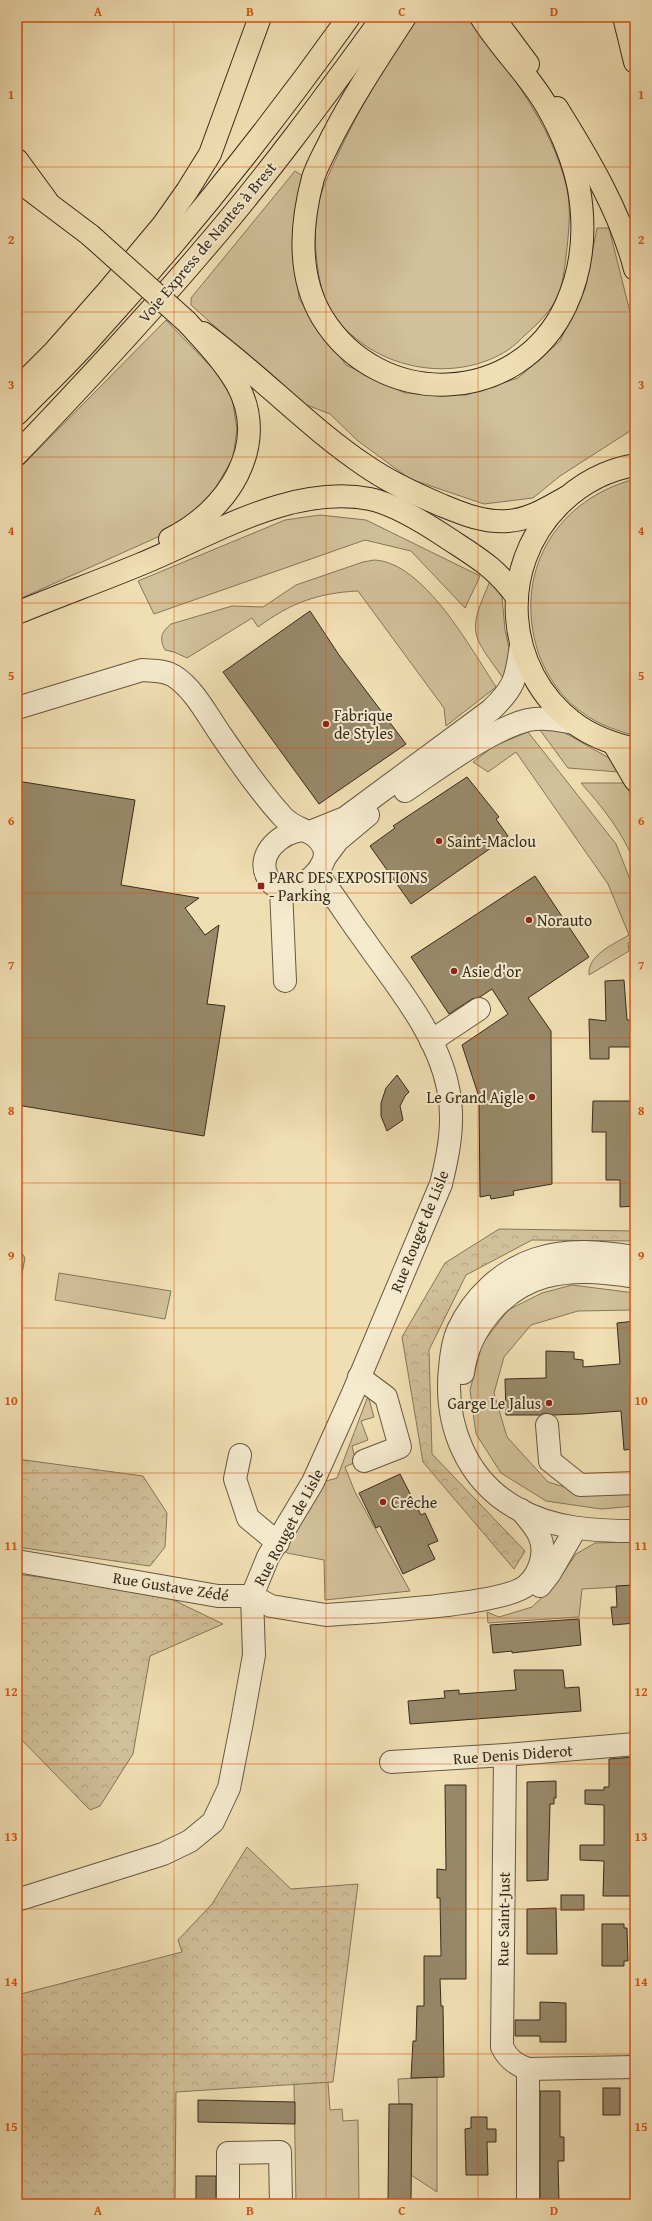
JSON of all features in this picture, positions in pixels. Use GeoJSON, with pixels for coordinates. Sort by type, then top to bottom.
{"type":"FeatureCollection","features":[{"type":"Feature","properties":{"kind":"main road"},"geometry":{"type":"LineString","coordinates":[[210,154],[250,17]]}},
{"type":"Feature","properties":{"kind":"main road"},"geometry":{"type":"LineString","coordinates":[[17,389],[60,346],[163,225],[187,191],[210,154],[260,17]]}},
{"type":"Feature","properties":{"kind":"main road","name":"Voie Express de Nantes à Brest"},"geometry":{"type":"LineString","coordinates":[[17,414],[89,341],[162,257],[264,132],[349,17]]}},
{"type":"Feature","properties":{"kind":"main road","name":"Voie Express de Nantes à Brest"},"geometry":{"type":"LineString","coordinates":[[17,454],[102,366],[199,255],[270,167],[383,17]]}},
{"type":"Feature","properties":{"kind":"main road"},"geometry":{"type":"LineString","coordinates":[[405,17],[350,101],[314,175],[307,204],[303,236],[305,271],[311,292],[322,316],[338,339],[354,354],[373,367],[401,378],[426,384],[448,385],[476,382],[502,372],[521,360],[543,342],[560,316],[574,286],[582,255],[583,224],[578,188],[568,152],[546,105],[481,17]]}},
{"type":"Feature","properties":{"kind":"main road"},"geometry":{"type":"LineString","coordinates":[[493,17],[530,66],[587,157],[613,207],[635,268]]}},
{"type":"Feature","properties":{"kind":"main road"},"geometry":{"type":"LineString","coordinates":[[624,17],[635,62]]}},
{"type":"Feature","properties":{"kind":"main road"},"geometry":{"type":"LineString","coordinates":[[17,160],[47,201]]}},
{"type":"Feature","properties":{"kind":"main road"},"geometry":{"type":"LineString","coordinates":[[17,180],[47,201],[90,235],[188,322],[234,356],[316,427],[365,466],[413,494],[464,515],[490,521],[509,521],[545,510],[585,484],[604,474],[632,463]]}},
{"type":"Feature","properties":{"kind":"main road"},"geometry":{"type":"LineString","coordinates":[[17,613],[49,599],[186,531],[208,513],[229,491],[241,470],[247,448],[248,425],[245,406],[238,385],[226,366],[188,322]]}},
{"type":"Feature","properties":{"kind":"main road"},"geometry":{"type":"LineString","coordinates":[[49,599],[142,564],[277,506],[307,499],[331,496],[371,499],[427,525],[492,567],[504,578],[517,597]]}},
{"type":"Feature","properties":{"kind":"main road"},"geometry":{"type":"LineString","coordinates":[[567,497],[551,513],[530,546],[520,574],[517,597],[517,629],[521,645],[537,682],[554,704],[574,723],[593,735],[614,744],[635,749]]}},
{"type":"Feature","properties":{"kind":"main road"},"geometry":{"type":"LineString","coordinates":[[614,744],[635,780]]}},
{"type":"Feature","properties":{"kind":"street"},"geometry":{"type":"LineString","coordinates":[[521,645],[516,678],[508,693],[491,710],[345,818],[307,831],[294,831],[273,845],[266,854],[264,870],[269,881],[282,889],[291,889],[321,865],[338,840],[361,820],[494,735],[528,720],[552,718],[574,723]]}},
{"type":"Feature","properties":{"kind":"street"},"geometry":{"type":"LineString","coordinates":[[17,708],[142,670],[162,671],[174,676],[190,689],[249,775],[284,819],[318,836],[324,847],[321,865]]}},
{"type":"Feature","properties":{"kind":"street"},"geometry":{"type":"LineString","coordinates":[[249,775],[273,826],[273,845]]}},
{"type":"Feature","properties":{"kind":"street","name":"Rue Rouget de Lisle"},"geometry":{"type":"LineString","coordinates":[[252,1596],[268,1557],[278,1543],[313,1482],[360,1377],[438,1189],[448,1158],[451,1129],[448,1088],[442,1065],[431,1041],[321,865]]}},
{"type":"Feature","properties":{"kind":"street"},"geometry":{"type":"LineString","coordinates":[[282,889],[285,981]]}},
{"type":"Feature","properties":{"kind":"street"},"geometry":{"type":"LineString","coordinates":[[431,1041],[479,1010]]}},
{"type":"Feature","properties":{"kind":"street"},"geometry":{"type":"LineString","coordinates":[[635,1257],[588,1251],[536,1259],[496,1281],[482,1293],[469,1310],[457,1331],[451,1358],[448,1388],[453,1428],[461,1447],[478,1475],[489,1488],[521,1510],[557,1524],[635,1531]]}},
{"type":"Feature","properties":{"kind":"street"},"geometry":{"type":"LineString","coordinates":[[635,1277],[588,1272],[543,1278],[525,1286],[508,1297],[484,1320],[472,1339],[465,1361],[462,1406],[465,1425],[472,1442],[487,1468],[497,1479],[557,1524],[587,1518],[635,1519]]}},
{"type":"Feature","properties":{"kind":"street"},"geometry":{"type":"LineString","coordinates":[[360,1377],[386,1397],[400,1447],[364,1461]]}},
{"type":"Feature","properties":{"kind":"street"},"geometry":{"type":"LineString","coordinates":[[546,1425],[550,1460],[580,1485],[635,1483]]}},
{"type":"Feature","properties":{"kind":"street"},"geometry":{"type":"LineString","coordinates":[[240,1455],[235,1479],[248,1518],[278,1543]]}},
{"type":"Feature","properties":{"kind":"street"},"geometry":{"type":"LineString","coordinates":[[442,1605],[499,1606],[516,1603],[527,1597],[536,1590],[550,1573],[557,1524]]}},
{"type":"Feature","properties":{"kind":"street"},"geometry":{"type":"LineString","coordinates":[[442,1605],[514,1592],[526,1586],[535,1576],[541,1563],[542,1550],[557,1524]]}},
{"type":"Feature","properties":{"kind":"street","name":"Rue Gustave Zédé"},"geometry":{"type":"LineString","coordinates":[[17,1561],[218,1596],[252,1596],[271,1606],[326,1615],[442,1605]]}},
{"type":"Feature","properties":{"kind":"street"},"geometry":{"type":"LineString","coordinates":[[17,1900],[163,1854],[190,1841],[213,1822],[229,1788],[254,1655],[252,1596]]}},
{"type":"Feature","properties":{"kind":"street","name":"Rue Denis Diderot"},"geometry":{"type":"LineString","coordinates":[[391,1762],[505,1755],[635,1744]]}},
{"type":"Feature","properties":{"kind":"street","name":"Rue Saint-Just"},"geometry":{"type":"LineString","coordinates":[[505,1755],[502,2047],[507,2057],[519,2066],[528,2069]]}},
{"type":"Feature","properties":{"kind":"street"},"geometry":{"type":"LineString","coordinates":[[528,2204],[528,2069],[635,2066]]}},
{"type":"Feature","properties":{"kind":"street"},"geometry":{"type":"LineString","coordinates":[[228,2204],[228,2153],[280,2152],[281,2204]]}},
{"type":"Feature","properties":{"kind":"green space"},"geometry":{"type":"Polygon","coordinates":[[[418,17],[469,17],[527,98],[551,142],[567,189],[569,204],[567,248],[561,288],[545,316],[508,350],[490,359],[472,365],[452,368],[412,366],[375,352],[359,341],[338,322],[328,308],[321,287],[317,264],[315,240],[316,218],[319,200],[325,183],[348,133],[367,99],[386,66],[418,17]]]}},
{"type":"Feature","properties":{"kind":"green space"},"geometry":{"type":"Polygon","coordinates":[[[295,171],[303,176],[293,232],[299,299],[346,365],[405,393],[466,395],[518,378],[560,341],[585,289],[597,228],[609,228],[635,332],[635,426],[630,431],[560,476],[533,498],[484,504],[410,479],[358,441],[330,414],[299,402],[191,305],[191,298],[295,171]]]}},
{"type":"Feature","properties":{"kind":"green space"},"geometry":{"type":"Polygon","coordinates":[[[166,320],[213,369],[232,397],[237,429],[233,458],[213,492],[192,517],[160,536],[17,600],[17,471],[166,320]]]}},
{"type":"Feature","properties":{"kind":"green space"},"geometry":{"type":"Polygon","coordinates":[[[635,479],[635,736],[595,721],[575,707],[560,691],[548,674],[539,655],[531,616],[532,589],[538,563],[549,540],[565,520],[585,502],[608,489],[635,479]]]}},
{"type":"Feature","properties":{"kind":"green space"},"geometry":{"type":"Polygon","coordinates":[[[320,515],[366,520],[480,576],[465,608],[411,551],[365,540],[154,614],[138,581],[285,520],[320,515]]]}},
{"type":"Feature","properties":{"kind":"green space"},"geometry":{"type":"Polygon","coordinates":[[[374,560],[393,564],[411,575],[428,591],[460,631],[496,687],[446,726],[444,708],[358,591],[330,594],[305,601],[282,612],[258,627],[252,618],[187,658],[165,650],[163,646],[163,633],[171,624],[232,606],[263,607],[296,585],[363,562],[374,560]]]}},
{"type":"Feature","properties":{"kind":"green space"},"geometry":{"type":"Polygon","coordinates":[[[490,581],[502,597],[505,630],[511,657],[503,678],[484,651],[476,632],[478,612],[490,581]]]}},
{"type":"Feature","properties":{"kind":"green space"},"geometry":{"type":"Polygon","coordinates":[[[551,725],[609,758],[619,772],[568,768],[537,726],[551,725]]]}},
{"type":"Feature","properties":{"kind":"green space"},"geometry":{"type":"Polygon","coordinates":[[[528,732],[616,844],[635,892],[635,939],[628,943],[629,951],[589,975],[592,962],[597,956],[609,946],[629,935],[608,884],[516,752],[488,772],[473,762],[494,746],[528,732]]]}},
{"type":"Feature","properties":{"kind":"green space"},"geometry":{"type":"Polygon","coordinates":[[[581,783],[626,783],[635,809],[635,863],[618,830],[581,783]]]}},
{"type":"Feature","properties":{"kind":"green space"},"geometry":{"type":"Polygon","coordinates":[[[499,1229],[635,1231],[635,1241],[532,1240],[466,1275],[429,1350],[432,1454],[525,1551],[514,1569],[423,1462],[402,1337],[445,1263],[499,1229]]]}},
{"type":"Feature","properties":{"kind":"green space"},"geometry":{"type":"Polygon","coordinates":[[[17,1246],[25,1258],[21,1279],[17,1280],[17,1246]]]}},
{"type":"Feature","properties":{"kind":"green space"},"geometry":{"type":"Polygon","coordinates":[[[59,1273],[171,1291],[165,1319],[55,1300],[59,1273]]]}},
{"type":"Feature","properties":{"kind":"green space"},"geometry":{"type":"Polygon","coordinates":[[[572,1285],[635,1293],[635,1310],[578,1311],[531,1325],[504,1357],[494,1393],[507,1437],[548,1482],[581,1492],[635,1494],[635,1506],[601,1509],[546,1501],[501,1473],[476,1434],[470,1390],[482,1344],[508,1310],[542,1293],[572,1285]]]}},
{"type":"Feature","properties":{"kind":"green space"},"geometry":{"type":"Polygon","coordinates":[[[368,1396],[374,1417],[361,1421],[368,1440],[352,1446],[356,1462],[345,1467],[355,1492],[410,1591],[325,1600],[324,1560],[287,1553],[284,1550],[326,1481],[337,1478],[368,1396]]]}},
{"type":"Feature","properties":{"kind":"green space"},"geometry":{"type":"Polygon","coordinates":[[[17,1459],[143,1476],[167,1513],[165,1547],[150,1566],[17,1547],[17,1459]]]}},
{"type":"Feature","properties":{"kind":"green space"},"geometry":{"type":"Polygon","coordinates":[[[635,1542],[635,1586],[582,1589],[579,1617],[488,1623],[487,1612],[499,1617],[532,1607],[554,1586],[576,1554],[595,1543],[635,1542]]]}},
{"type":"Feature","properties":{"kind":"green space"},"geometry":{"type":"Polygon","coordinates":[[[17,1574],[161,1594],[223,1624],[150,1656],[133,1754],[100,1806],[90,1810],[17,1735],[17,1574]]]}},
{"type":"Feature","properties":{"kind":"green space"},"geometry":{"type":"Polygon","coordinates":[[[247,1847],[291,1889],[358,1884],[333,2082],[176,2092],[175,2204],[17,2204],[17,1995],[182,1952],[178,1940],[212,1904],[247,1847]]]}},
{"type":"Feature","properties":{"kind":"green space"},"geometry":{"type":"Polygon","coordinates":[[[437,2077],[437,2192],[411,2175],[412,2104],[399,2104],[398,2079],[437,2077]]]}},
{"type":"Feature","properties":{"kind":"green space"},"geometry":{"type":"Polygon","coordinates":[[[328,2082],[330,2110],[342,2109],[343,2121],[358,2120],[359,2199],[352,2204],[296,2204],[294,2084],[328,2082]]]}},
{"type":"Feature","properties":{"kind":"building","name":"Fabrique de Styles"},"geometry":{"type":"Polygon","coordinates":[[[310,611],[339,655],[406,744],[319,804],[223,672],[310,611]]]}},
{"type":"Feature","properties":{"kind":"building","name":"Saint-Maclou"},"geometry":{"type":"Polygon","coordinates":[[[467,777],[499,817],[496,819],[508,836],[411,904],[370,846],[395,828],[393,826],[467,777]]]}},
{"type":"Feature","properties":{"kind":"building"},"geometry":{"type":"Polygon","coordinates":[[[17,781],[135,800],[121,885],[199,898],[185,908],[205,935],[219,925],[207,1004],[225,1006],[204,1136],[17,1105],[17,781]]]}},
{"type":"Feature","properties":{"kind":"building"},"geometry":{"type":"Polygon","coordinates":[[[535,876],[589,957],[528,998],[551,1031],[552,1184],[513,1191],[514,1195],[491,1199],[490,1195],[480,1197],[479,1097],[462,1045],[508,1014],[492,989],[480,997],[472,999],[449,1014],[411,957],[535,876]]]}},
{"type":"Feature","properties":{"kind":"building"},"geometry":{"type":"Polygon","coordinates":[[[624,980],[627,1020],[635,1020],[635,1047],[609,1047],[609,1059],[590,1059],[589,1019],[606,1021],[605,981],[624,980]]]}},
{"type":"Feature","properties":{"kind":"building"},"geometry":{"type":"Polygon","coordinates":[[[397,1075],[409,1092],[405,1096],[400,1106],[403,1120],[387,1131],[381,1116],[381,1103],[386,1088],[397,1075]]]}},
{"type":"Feature","properties":{"kind":"building"},"geometry":{"type":"Polygon","coordinates":[[[593,1101],[635,1101],[635,1206],[620,1207],[620,1180],[606,1180],[606,1132],[592,1132],[593,1101]]]}},
{"type":"Feature","properties":{"kind":"building"},"geometry":{"type":"Polygon","coordinates":[[[635,1321],[635,1449],[624,1450],[621,1411],[582,1414],[553,1415],[546,1413],[540,1415],[506,1415],[505,1379],[546,1378],[546,1351],[574,1352],[574,1359],[583,1360],[583,1367],[620,1364],[617,1323],[635,1321]]]}},
{"type":"Feature","properties":{"kind":"building"},"geometry":{"type":"Polygon","coordinates":[[[400,1474],[421,1515],[425,1513],[438,1541],[428,1545],[435,1559],[403,1574],[380,1526],[376,1528],[359,1493],[400,1474]]]}},
{"type":"Feature","properties":{"kind":"building"},"geometry":{"type":"Polygon","coordinates":[[[634,1585],[635,1623],[613,1625],[611,1607],[617,1607],[616,1586],[634,1585]]]}},
{"type":"Feature","properties":{"kind":"building"},"geometry":{"type":"Polygon","coordinates":[[[579,1619],[581,1645],[512,1653],[512,1651],[493,1653],[490,1625],[579,1619]]]}},
{"type":"Feature","properties":{"kind":"building"},"geometry":{"type":"Polygon","coordinates":[[[514,1670],[563,1670],[565,1688],[579,1687],[581,1711],[410,1724],[408,1701],[445,1698],[444,1691],[459,1690],[459,1694],[516,1690],[514,1670]]]}},
{"type":"Feature","properties":{"kind":"building"},"geometry":{"type":"Polygon","coordinates":[[[635,1757],[635,1896],[603,1896],[604,1861],[580,1860],[580,1845],[604,1845],[604,1805],[585,1804],[585,1790],[604,1790],[604,1787],[609,1787],[609,1759],[635,1757]]]}},
{"type":"Feature","properties":{"kind":"building"},"geometry":{"type":"Polygon","coordinates":[[[556,1781],[556,1798],[554,1798],[554,1804],[550,1804],[548,1880],[527,1881],[527,1782],[556,1781]]]}},
{"type":"Feature","properties":{"kind":"building"},"geometry":{"type":"Polygon","coordinates":[[[445,1785],[466,1785],[466,1979],[440,1979],[441,2006],[443,2006],[444,2077],[411,2078],[413,2041],[416,2041],[417,2006],[424,2006],[424,1956],[441,1956],[440,1898],[437,1898],[437,1869],[446,1870],[445,1785]]]}},
{"type":"Feature","properties":{"kind":"building"},"geometry":{"type":"Polygon","coordinates":[[[561,1895],[584,1895],[584,1910],[561,1910],[561,1895]]]}},
{"type":"Feature","properties":{"kind":"building"},"geometry":{"type":"Polygon","coordinates":[[[556,1908],[557,1954],[527,1954],[527,1909],[556,1908]]]}},
{"type":"Feature","properties":{"kind":"building"},"geometry":{"type":"Polygon","coordinates":[[[602,1924],[624,1924],[624,1928],[627,1928],[628,1961],[624,1961],[624,1966],[602,1966],[602,1924]]]}},
{"type":"Feature","properties":{"kind":"building"},"geometry":{"type":"Polygon","coordinates":[[[540,2002],[566,2003],[566,2042],[540,2042],[540,2036],[515,2036],[515,2020],[540,2020],[540,2002]]]}},
{"type":"Feature","properties":{"kind":"building"},"geometry":{"type":"Polygon","coordinates":[[[603,2088],[620,2088],[620,2115],[603,2115],[603,2088]]]}},
{"type":"Feature","properties":{"kind":"building"},"geometry":{"type":"Polygon","coordinates":[[[540,2091],[560,2091],[560,2137],[564,2137],[564,2161],[558,2161],[559,2204],[540,2204],[540,2091]]]}},
{"type":"Feature","properties":{"kind":"building"},"geometry":{"type":"Polygon","coordinates":[[[198,2100],[295,2102],[295,2124],[198,2122],[198,2100]]]}},
{"type":"Feature","properties":{"kind":"building"},"geometry":{"type":"Polygon","coordinates":[[[389,2104],[412,2104],[411,2202],[388,2201],[389,2104]]]}},
{"type":"Feature","properties":{"kind":"building"},"geometry":{"type":"Polygon","coordinates":[[[471,2117],[487,2117],[487,2129],[496,2129],[496,2142],[487,2142],[488,2175],[466,2175],[465,2129],[471,2128],[471,2117]]]}},
{"type":"Feature","properties":{"kind":"building"},"geometry":{"type":"Polygon","coordinates":[[[196,2176],[216,2176],[216,2204],[196,2204],[196,2176]]]}},
{"type":"Feature","properties":{"kind":"place","name":"Fabrique de Styles"},"geometry":{"type":"Point","coordinates":[326,724]}},
{"type":"Feature","properties":{"kind":"place","name":"Saint-Maclou"},"geometry":{"type":"Point","coordinates":[439,841]}},
{"type":"Feature","properties":{"kind":"place","name":"PARC DES EXPOSITIONS - Parking"},"geometry":{"type":"Point","coordinates":[261,886]}},
{"type":"Feature","properties":{"kind":"place","name":"Norauto"},"geometry":{"type":"Point","coordinates":[529,920]}},
{"type":"Feature","properties":{"kind":"place","name":"Asie d'or"},"geometry":{"type":"Point","coordinates":[454,971]}},
{"type":"Feature","properties":{"kind":"place","name":"Le Grand Aigle"},"geometry":{"type":"Point","coordinates":[532,1097]}},
{"type":"Feature","properties":{"kind":"place","name":"Garge Le Jalus"},"geometry":{"type":"Point","coordinates":[549,1403]}},
{"type":"Feature","properties":{"kind":"place","name":"Crêche"},"geometry":{"type":"Point","coordinates":[383,1502]}}]}
